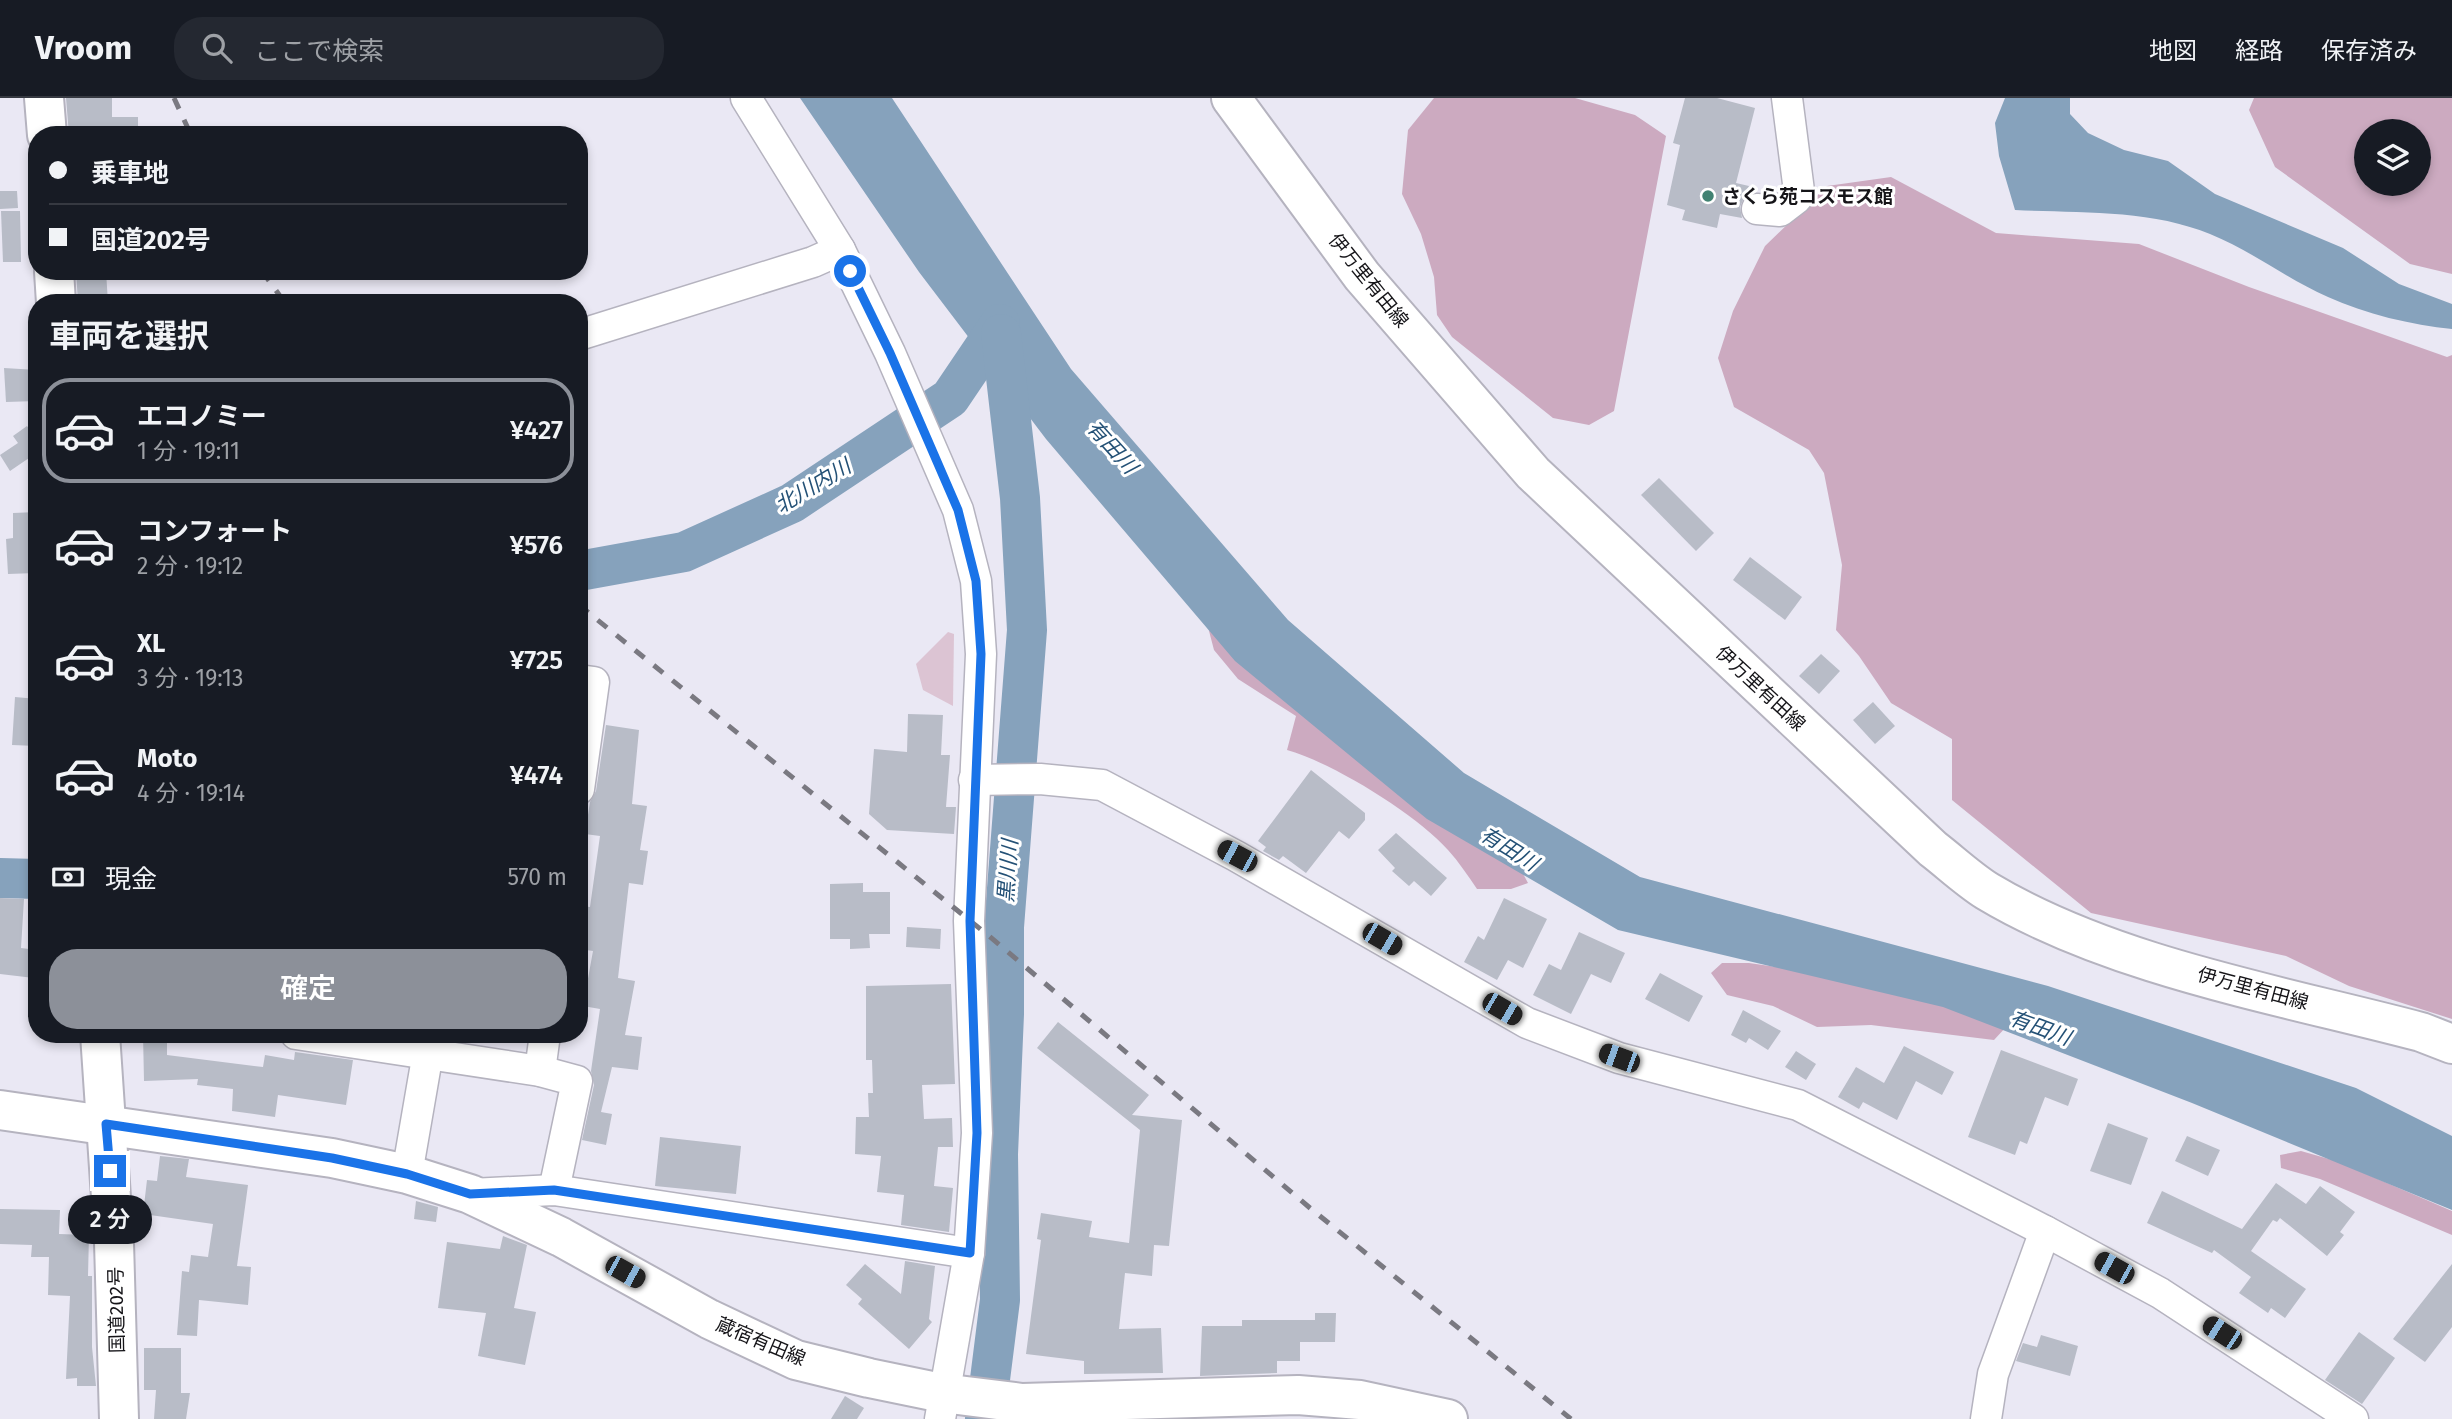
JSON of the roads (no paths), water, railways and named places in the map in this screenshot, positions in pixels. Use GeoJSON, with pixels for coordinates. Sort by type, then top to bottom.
{"type":"FeatureCollection","features":[{"type":"Feature","properties":{"kind":"main road"},"geometry":{"type":"LineString","coordinates":[[44,98],[46,126]]}},
{"type":"Feature","properties":{"kind":"main road","name":"伊万里有田線"},"geometry":{"type":"LineString","coordinates":[[1231,98],[1362,276],[1533,473],[1873,793],[1987,891],[2089,940],[2191,972],[2421,1032],[2452,1044]]}},
{"type":"Feature","properties":{"kind":"main road","name":"国道202号"},"geometry":{"type":"LineString","coordinates":[[101,1043],[114,1242],[119,1419]]}},
{"type":"Feature","properties":{"kind":"main road","name":"蔵宿有田線"},"geometry":{"type":"LineString","coordinates":[[0,1110],[332,1158],[407,1174],[470,1194],[561,1237],[709,1319],[796,1360],[941,1406],[1298,1395],[1360,1400],[1448,1419]]}},
{"type":"Feature","properties":{"kind":"street"},"geometry":{"type":"LineString","coordinates":[[746,98],[840,250],[890,353],[958,510],[976,581],[981,654],[979,781],[970,921],[977,1133],[970,1253],[941,1406]]}},
{"type":"Feature","properties":{"kind":"street"},"geometry":{"type":"LineString","coordinates":[[1758,209],[1780,211],[1797,198],[1800,191],[1787,98]]}},
{"type":"Feature","properties":{"kind":"street"},"geometry":{"type":"LineString","coordinates":[[588,332],[813,262],[840,250]]}},
{"type":"Feature","properties":{"kind":"street"},"geometry":{"type":"LineString","coordinates":[[588,681],[594,682],[588,725]]}},
{"type":"Feature","properties":{"kind":"street"},"geometry":{"type":"LineString","coordinates":[[979,781],[1040,779],[1102,785],[1237,856],[1527,1023],[1619,1058],[1798,1105],[2160,1293],[2353,1419]]}},
{"type":"Feature","properties":{"kind":"street"},"geometry":{"type":"LineString","coordinates":[[540,1071],[544,1043]]}},
{"type":"Feature","properties":{"kind":"street"},"geometry":{"type":"LineString","coordinates":[[407,1174],[429,1044],[577,1081],[554,1190]]}},
{"type":"Feature","properties":{"kind":"street"},"geometry":{"type":"LineString","coordinates":[[470,1194],[554,1190],[970,1253]]}},
{"type":"Feature","properties":{"kind":"street"},"geometry":{"type":"LineString","coordinates":[[1986,1419],[1993,1374],[2045,1231]]}},
{"type":"Feature","properties":{"kind":"water","name":"有田川"},"geometry":{"type":"Polygon","coordinates":[[[800,98],[892,98],[1071,369],[1288,620],[1464,773],[1640,877],[2048,986],[2356,1088],[2452,1136],[2452,1210],[2192,1103],[1943,1007],[1618,930],[1427,819],[1235,661],[1046,439],[919,272],[800,98]]]}},
{"type":"Feature","properties":{"kind":"water"},"geometry":{"type":"Polygon","coordinates":[[[2005,98],[2070,98],[2070,114],[2088,133],[2124,150],[2168,161],[2215,194],[2343,248],[2399,284],[2452,304],[2452,329],[2421,325],[2357,309],[2313,290],[2240,248],[2187,226],[2139,216],[2015,210],[1999,156],[1995,123],[2005,98]]]}},
{"type":"Feature","properties":{"kind":"waterway","name":"北川内川"},"geometry":{"type":"LineString","coordinates":[[588,569],[684,552],[792,503],[950,398],[1000,324]]}},
{"type":"Feature","properties":{"kind":"waterway","name":"黒川川"},"geometry":{"type":"LineString","coordinates":[[985,1419],[1000,1300],[998,1154],[1004,1014],[1004,927],[1027,630],[1020,498],[1001,334]]}},
{"type":"Feature","properties":{"kind":"waterway","name":"北川内川"},"geometry":{"type":"LineString","coordinates":[[0,878],[28,879]]}},
{"type":"Feature","properties":{"kind":"railway"},"geometry":{"type":"LineString","coordinates":[[174,98],[187,126]]}},
{"type":"Feature","properties":{"kind":"railway"},"geometry":{"type":"LineString","coordinates":[[268,280],[279,294]]}},
{"type":"Feature","properties":{"kind":"railway"},"geometry":{"type":"LineString","coordinates":[[588,612],[989,936],[1310,1208],[1571,1419]]}},
{"type":"Feature","properties":{"kind":"place","name":"さくら苑コスモス館"},"geometry":{"type":"Point","coordinates":[1708,196]}}]}
